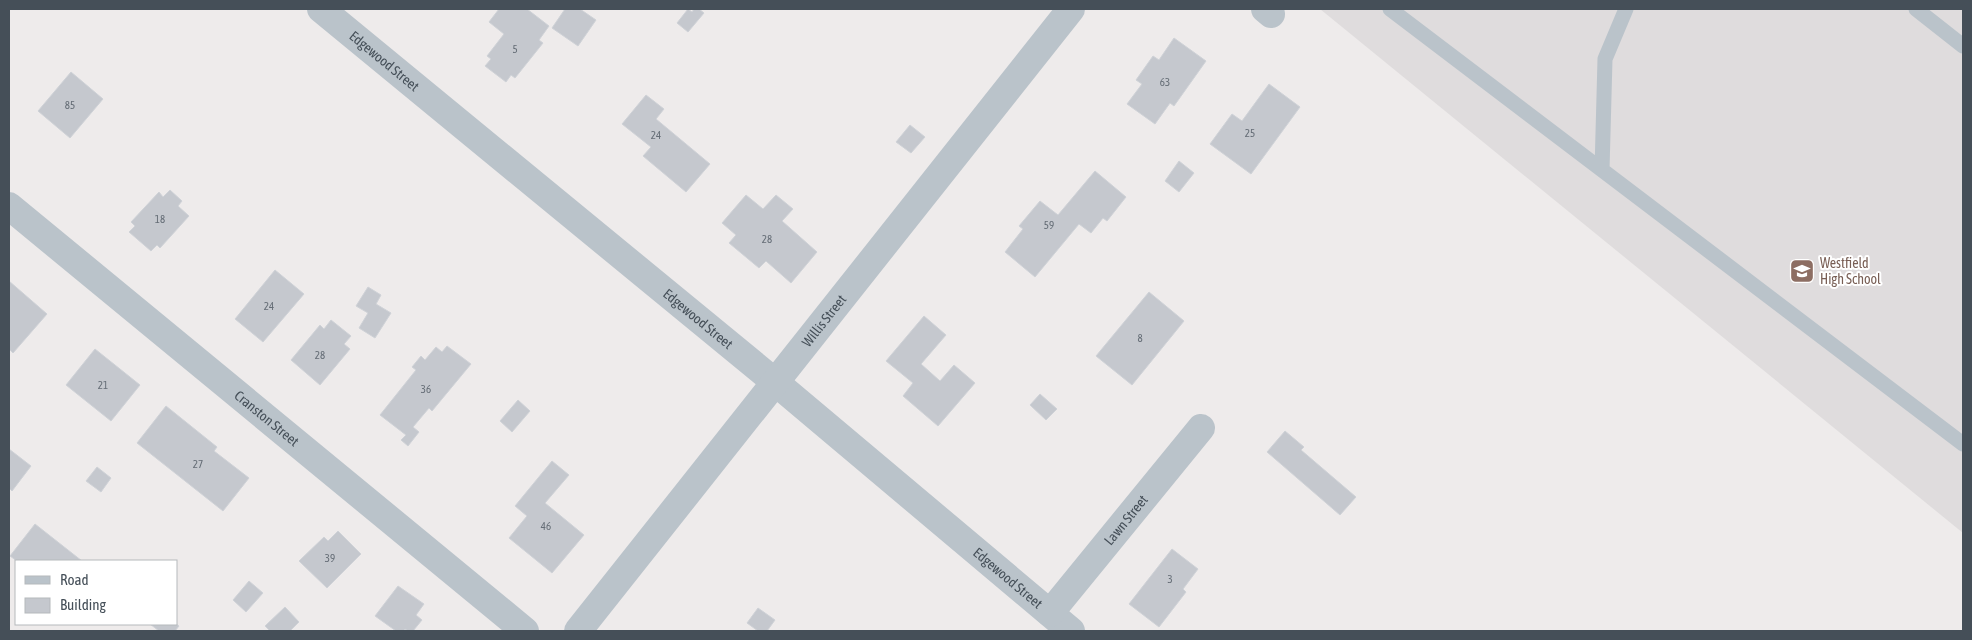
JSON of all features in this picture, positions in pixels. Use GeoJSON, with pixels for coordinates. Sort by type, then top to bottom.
{"type":"FeatureCollection","features":[{"type":"Feature","properties":{"kind":"street","name":"Edgewood Street"},"geometry":{"type":"LineString","coordinates":[[321,9],[775,382],[1071,631]]}},
{"type":"Feature","properties":{"kind":"street","name":"Willis Street"},"geometry":{"type":"LineString","coordinates":[[578,631],[1071,9]]}},
{"type":"Feature","properties":{"kind":"street","name":"Cranston Street"},"geometry":{"type":"LineString","coordinates":[[9,206],[525,631]]}},
{"type":"Feature","properties":{"kind":"street","name":"Lawn Street"},"geometry":{"type":"LineString","coordinates":[[1050,613],[1201,428]]}},
{"type":"Feature","properties":{"kind":"lane"},"geometry":{"type":"LineString","coordinates":[[1390,9],[1963,444]]}},
{"type":"Feature","properties":{"kind":"lane"},"geometry":{"type":"LineString","coordinates":[[1602,170],[1605,59],[1626,9]]}},
{"type":"Feature","properties":{"kind":"lane"},"geometry":{"type":"LineString","coordinates":[[1916,9],[1963,46]]}},
{"type":"Feature","properties":{"kind":"shaded area","name":"Westfield High School"},"geometry":{"type":"Polygon","coordinates":[[[1320,9],[1963,9],[1963,533],[1320,9]]]}},
{"type":"Feature","properties":{"kind":"building"},"geometry":{"type":"Polygon","coordinates":[[[499,9],[527,9],[549,26],[539,40],[543,43],[515,78],[511,75],[506,82],[485,66],[491,59],[487,56],[504,34],[489,22],[499,9]]]}},
{"type":"Feature","properties":{"kind":"building"},"geometry":{"type":"Polygon","coordinates":[[[565,9],[580,9],[596,20],[578,46],[552,28],[565,9]]]}},
{"type":"Feature","properties":{"kind":"building"},"geometry":{"type":"Polygon","coordinates":[[[688,9],[692,12],[694,9],[699,9],[704,13],[688,32],[677,23],[688,9]]]}},
{"type":"Feature","properties":{"kind":"building"},"geometry":{"type":"Polygon","coordinates":[[[1174,38],[1206,61],[1174,106],[1170,103],[1155,124],[1127,104],[1142,84],[1136,80],[1153,56],[1159,60],[1174,38]]]}},
{"type":"Feature","properties":{"kind":"building"},"geometry":{"type":"Polygon","coordinates":[[[71,72],[103,99],[70,138],[38,111],[71,72]]]}},
{"type":"Feature","properties":{"kind":"building"},"geometry":{"type":"Polygon","coordinates":[[[1269,84],[1300,107],[1251,174],[1210,144],[1232,114],[1242,121],[1269,84]]]}},
{"type":"Feature","properties":{"kind":"building"},"geometry":{"type":"Polygon","coordinates":[[[646,95],[664,109],[656,119],[710,164],[686,192],[643,156],[651,147],[622,124],[646,95]]]}},
{"type":"Feature","properties":{"kind":"building"},"geometry":{"type":"Polygon","coordinates":[[[910,125],[925,137],[911,153],[896,142],[910,125]]]}},
{"type":"Feature","properties":{"kind":"building"},"geometry":{"type":"Polygon","coordinates":[[[1179,161],[1194,173],[1179,192],[1165,181],[1179,161]]]}},
{"type":"Feature","properties":{"kind":"building"},"geometry":{"type":"Polygon","coordinates":[[[1095,171],[1126,197],[1107,221],[1103,218],[1091,233],[1079,224],[1035,277],[1005,252],[1023,229],[1019,226],[1040,201],[1058,215],[1095,171]]]}},
{"type":"Feature","properties":{"kind":"building"},"geometry":{"type":"Polygon","coordinates":[[[170,190],[182,201],[178,206],[189,216],[160,248],[157,245],[151,251],[129,232],[135,226],[131,222],[159,192],[163,197],[170,190]]]}},
{"type":"Feature","properties":{"kind":"building"},"geometry":{"type":"Polygon","coordinates":[[[746,195],[763,209],[776,195],[793,209],[782,221],[817,252],[791,283],[766,261],[759,268],[729,243],[736,235],[722,223],[746,195]]]}},
{"type":"Feature","properties":{"kind":"building"},"geometry":{"type":"Polygon","coordinates":[[[275,270],[304,294],[263,342],[235,319],[275,270]]]}},
{"type":"Feature","properties":{"kind":"building"},"geometry":{"type":"Polygon","coordinates":[[[9,281],[47,314],[13,353],[9,349],[9,281]]]}},
{"type":"Feature","properties":{"kind":"building"},"geometry":{"type":"Polygon","coordinates":[[[368,287],[381,295],[376,304],[391,313],[375,338],[359,328],[368,313],[356,306],[368,287]]]}},
{"type":"Feature","properties":{"kind":"building"},"geometry":{"type":"Polygon","coordinates":[[[1149,292],[1184,321],[1132,385],[1096,356],[1149,292]]]}},
{"type":"Feature","properties":{"kind":"building"},"geometry":{"type":"Polygon","coordinates":[[[924,316],[946,335],[921,364],[940,381],[954,365],[975,383],[938,426],[903,396],[913,383],[886,361],[924,316]]]}},
{"type":"Feature","properties":{"kind":"building"},"geometry":{"type":"Polygon","coordinates":[[[331,320],[351,336],[344,344],[350,349],[320,385],[291,360],[320,325],[324,329],[331,320]]]}},
{"type":"Feature","properties":{"kind":"building"},"geometry":{"type":"Polygon","coordinates":[[[447,346],[471,364],[432,411],[429,408],[413,427],[419,432],[408,446],[401,440],[406,435],[380,415],[416,370],[412,367],[421,356],[425,360],[436,347],[442,352],[447,346]]]}},
{"type":"Feature","properties":{"kind":"building"},"geometry":{"type":"Polygon","coordinates":[[[95,349],[140,385],[111,421],[66,385],[95,349]]]}},
{"type":"Feature","properties":{"kind":"building"},"geometry":{"type":"Polygon","coordinates":[[[1040,394],[1057,409],[1046,420],[1030,405],[1040,394]]]}},
{"type":"Feature","properties":{"kind":"building"},"geometry":{"type":"Polygon","coordinates":[[[518,400],[530,411],[512,432],[500,421],[518,400]]]}},
{"type":"Feature","properties":{"kind":"building"},"geometry":{"type":"Polygon","coordinates":[[[166,406],[217,447],[214,451],[249,478],[223,511],[137,443],[166,406]]]}},
{"type":"Feature","properties":{"kind":"building"},"geometry":{"type":"Polygon","coordinates":[[[1285,431],[1304,447],[1301,450],[1356,497],[1340,515],[1267,452],[1285,431]]]}},
{"type":"Feature","properties":{"kind":"building"},"geometry":{"type":"Polygon","coordinates":[[[9,449],[31,466],[12,491],[9,488],[9,449]]]}},
{"type":"Feature","properties":{"kind":"building"},"geometry":{"type":"Polygon","coordinates":[[[552,461],[569,475],[545,503],[584,535],[552,573],[509,538],[527,516],[515,506],[552,461]]]}},
{"type":"Feature","properties":{"kind":"building"},"geometry":{"type":"Polygon","coordinates":[[[97,467],[111,478],[101,492],[86,481],[97,467]]]}},
{"type":"Feature","properties":{"kind":"building"},"geometry":{"type":"Polygon","coordinates":[[[35,524],[81,560],[16,560],[10,556],[35,524]]]}},
{"type":"Feature","properties":{"kind":"building"},"geometry":{"type":"Polygon","coordinates":[[[338,531],[361,554],[327,588],[299,561],[324,537],[328,541],[338,531]]]}},
{"type":"Feature","properties":{"kind":"building"},"geometry":{"type":"Polygon","coordinates":[[[1172,549],[1198,569],[1183,589],[1186,592],[1159,627],[1129,604],[1172,549]]]}},
{"type":"Feature","properties":{"kind":"building"},"geometry":{"type":"Polygon","coordinates":[[[249,581],[263,593],[246,612],[233,600],[249,581]]]}},
{"type":"Feature","properties":{"kind":"building"},"geometry":{"type":"Polygon","coordinates":[[[398,586],[424,604],[416,615],[422,620],[413,631],[405,629],[403,631],[396,631],[375,616],[398,586]]]}},
{"type":"Feature","properties":{"kind":"building"},"geometry":{"type":"Polygon","coordinates":[[[285,607],[299,622],[290,631],[270,631],[265,626],[285,607]]]}},
{"type":"Feature","properties":{"kind":"building"},"geometry":{"type":"Polygon","coordinates":[[[758,608],[775,620],[767,631],[758,631],[747,623],[758,608]]]}},
{"type":"Feature","properties":{"kind":"building"},"geometry":{"type":"Polygon","coordinates":[[[151,625],[179,626],[175,631],[159,631],[151,625]]]}},
{"type":"Feature","properties":{"kind":"place","name":"Westfield High School"},"geometry":{"type":"Point","coordinates":[1802,271]}}]}
